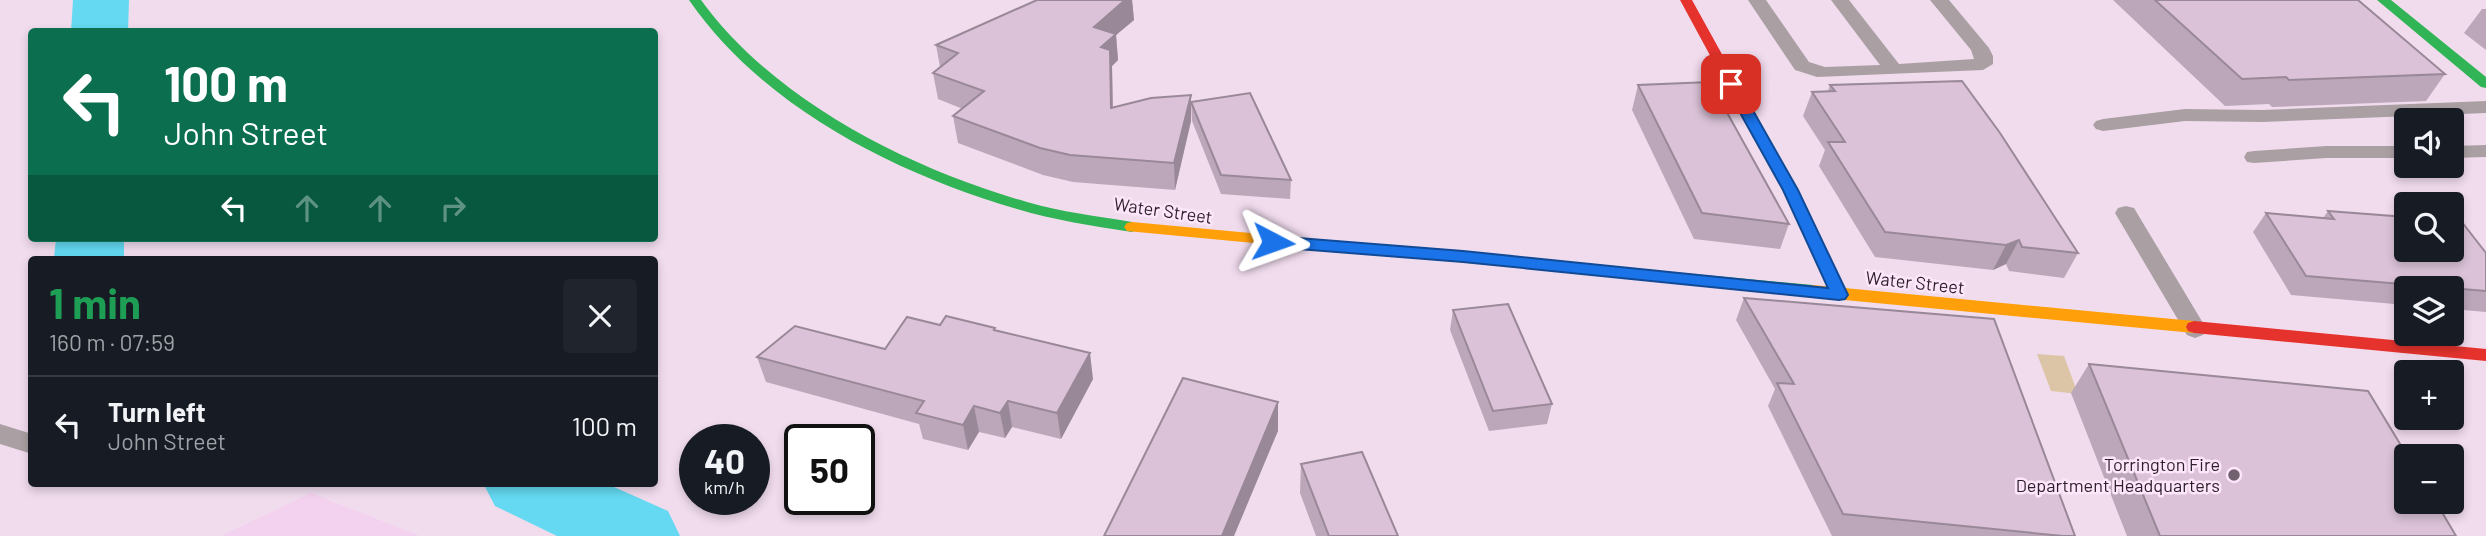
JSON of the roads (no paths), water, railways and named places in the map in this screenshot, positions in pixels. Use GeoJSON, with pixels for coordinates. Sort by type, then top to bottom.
{"type":"FeatureCollection","features":[{"type":"Feature","properties":{"kind":"main road","name":"Water Street"},"geometry":{"type":"LineString","coordinates":[[695,0],[702,12],[738,51],[822,115],[867,141],[940,176],[981,193],[1024,206],[1169,234],[1450,256],[2486,355]]}},
{"type":"Feature","properties":{"kind":"main road"},"geometry":{"type":"LineString","coordinates":[[1686,0],[1790,190],[1839,295]]}},
{"type":"Feature","properties":{"kind":"main road"},"geometry":{"type":"LineString","coordinates":[[2383,0],[2486,84]]}},
{"type":"Feature","properties":{"kind":"lane"},"geometry":{"type":"LineString","coordinates":[[1756,0],[1802,66],[1824,73],[1983,64],[1984,56],[1980,48],[1939,0]]}},
{"type":"Feature","properties":{"kind":"lane"},"geometry":{"type":"LineString","coordinates":[[1840,0],[1894,70]]}},
{"type":"Feature","properties":{"kind":"lane"},"geometry":{"type":"LineString","coordinates":[[2103,125],[2185,115],[2262,116],[2486,107]]}},
{"type":"Feature","properties":{"kind":"lane"},"geometry":{"type":"LineString","coordinates":[[2255,157],[2326,152],[2394,152]]}},
{"type":"Feature","properties":{"kind":"lane"},"geometry":{"type":"LineString","coordinates":[[2464,152],[2486,152]]}},
{"type":"Feature","properties":{"kind":"lane"},"geometry":{"type":"LineString","coordinates":[[2126,213],[2195,329]]}},
{"type":"Feature","properties":{"kind":"lane"},"geometry":{"type":"LineString","coordinates":[[0,434],[28,443]]}},
{"type":"Feature","properties":{"kind":"waterway"},"geometry":{"type":"LineString","coordinates":[[99,28],[101,0]]}},
{"type":"Feature","properties":{"kind":"waterway"},"geometry":{"type":"LineString","coordinates":[[89,256],[90,242]]}},
{"type":"Feature","properties":{"kind":"waterway"},"geometry":{"type":"LineString","coordinates":[[533,487],[638,536]]}},
{"type":"Feature","properties":{"kind":"place","name":"Torrington Fire Department Headquarters"},"geometry":{"type":"Point","coordinates":[2234,475]}}]}
